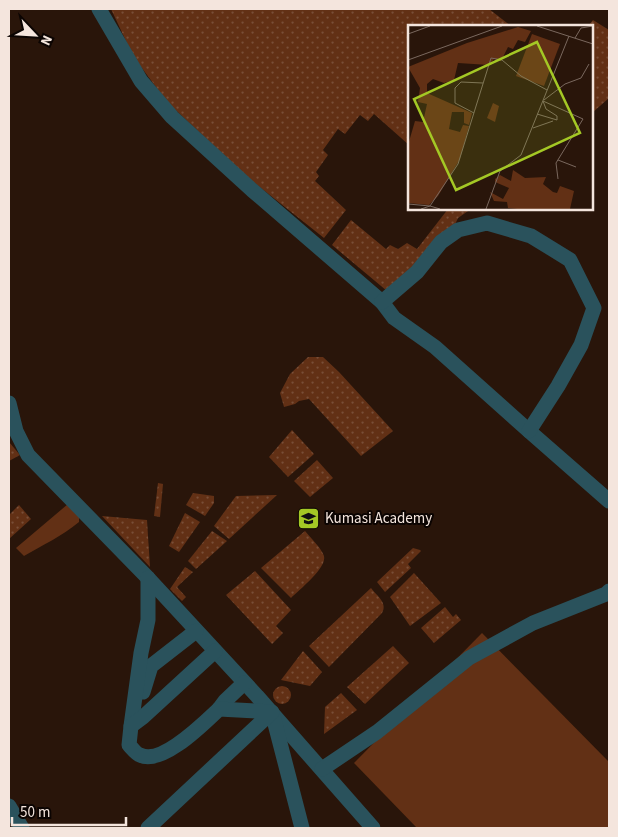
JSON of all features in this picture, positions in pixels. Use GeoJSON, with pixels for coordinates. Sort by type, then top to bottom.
{"type":"FeatureCollection","features":[{"type":"Feature","properties":{"kind":"street"},"geometry":{"type":"LineString","coordinates":[[99,9],[141,81],[172,118],[382,302],[394,318],[435,347],[609,501]]}},
{"type":"Feature","properties":{"kind":"street"},"geometry":{"type":"LineString","coordinates":[[382,302],[417,272],[441,242],[458,230],[487,223],[531,236],[570,260],[594,308],[582,345],[529,431]]}},
{"type":"Feature","properties":{"kind":"street"},"geometry":{"type":"LineString","coordinates":[[9,403],[16,431],[28,455],[148,578],[272,712],[373,828]]}},
{"type":"Feature","properties":{"kind":"street"},"geometry":{"type":"LineString","coordinates":[[148,578],[148,620],[141,653],[129,745],[140,755],[153,757],[182,743],[244,683]]}},
{"type":"Feature","properties":{"kind":"street"},"geometry":{"type":"LineString","coordinates":[[322,769],[377,732],[469,658],[532,623],[606,594],[609,591]]}},
{"type":"Feature","properties":{"kind":"street"},"geometry":{"type":"LineString","coordinates":[[132,726],[151,666],[196,631]]}},
{"type":"Feature","properties":{"kind":"street"},"geometry":{"type":"LineString","coordinates":[[132,726],[215,651]]}},
{"type":"Feature","properties":{"kind":"street"},"geometry":{"type":"LineString","coordinates":[[219,709],[272,712]]}},
{"type":"Feature","properties":{"kind":"street"},"geometry":{"type":"LineString","coordinates":[[148,828],[272,712]]}},
{"type":"Feature","properties":{"kind":"street"},"geometry":{"type":"LineString","coordinates":[[272,712],[302,828]]}},
{"type":"Feature","properties":{"kind":"street"},"geometry":{"type":"LineString","coordinates":[[9,806],[22,828]]}},
{"type":"Feature","properties":{"kind":"shaded area"},"geometry":{"type":"Polygon","coordinates":[[[111,9],[489,9],[510,25],[408,25],[408,144],[374,114],[368,121],[360,115],[345,134],[338,129],[323,150],[328,155],[316,172],[319,176],[315,181],[346,210],[324,238],[247,177],[167,102],[133,56],[111,9]]]}},
{"type":"Feature","properties":{"kind":"shaded area"},"geometry":{"type":"Polygon","coordinates":[[[593,20],[609,30],[609,98],[593,112],[593,25],[589,25],[593,20]]]}},
{"type":"Feature","properties":{"kind":"shaded area"},"geometry":{"type":"Polygon","coordinates":[[[447,210],[470,210],[458,218],[443,250],[387,291],[332,245],[351,220],[386,249],[390,245],[398,249],[407,243],[417,249],[447,210]]]}},
{"type":"Feature","properties":{"kind":"shaded area"},"geometry":{"type":"Polygon","coordinates":[[[308,357],[323,357],[393,431],[361,456],[309,399],[284,407],[280,393],[290,374],[308,357]]]}},
{"type":"Feature","properties":{"kind":"shaded area"},"geometry":{"type":"Polygon","coordinates":[[[292,430],[314,454],[288,477],[269,457],[292,430]]]}},
{"type":"Feature","properties":{"kind":"shaded area"},"geometry":{"type":"Polygon","coordinates":[[[9,442],[20,455],[9,461],[9,442]]]}},
{"type":"Feature","properties":{"kind":"shaded area"},"geometry":{"type":"Polygon","coordinates":[[[317,460],[333,478],[310,497],[294,481],[317,460]]]}},
{"type":"Feature","properties":{"kind":"shaded area"},"geometry":{"type":"Polygon","coordinates":[[[158,483],[163,484],[160,517],[154,516],[158,483]]]}},
{"type":"Feature","properties":{"kind":"shaded area"},"geometry":{"type":"Polygon","coordinates":[[[193,493],[214,496],[214,503],[205,516],[186,505],[193,493]]]}},
{"type":"Feature","properties":{"kind":"shaded area"},"geometry":{"type":"Polygon","coordinates":[[[277,495],[229,539],[214,526],[236,496],[277,495]]]}},
{"type":"Feature","properties":{"kind":"shaded area"},"geometry":{"type":"Polygon","coordinates":[[[68,504],[79,515],[79,522],[24,556],[16,548],[68,504]]]}},
{"type":"Feature","properties":{"kind":"shaded area"},"geometry":{"type":"Polygon","coordinates":[[[19,505],[31,519],[9,539],[9,515],[19,505]]]}},
{"type":"Feature","properties":{"kind":"shaded area"},"geometry":{"type":"Polygon","coordinates":[[[185,513],[200,522],[179,552],[169,546],[185,513]]]}},
{"type":"Feature","properties":{"kind":"shaded area"},"geometry":{"type":"Polygon","coordinates":[[[102,516],[147,520],[150,567],[102,516]]]}},
{"type":"Feature","properties":{"kind":"shaded area"},"geometry":{"type":"Polygon","coordinates":[[[212,531],[227,541],[196,569],[188,561],[212,531]]]}},
{"type":"Feature","properties":{"kind":"shaded area"},"geometry":{"type":"Polygon","coordinates":[[[305,531],[321,550],[324,561],[317,572],[291,598],[261,568],[305,531]]]}},
{"type":"Feature","properties":{"kind":"shaded area"},"geometry":{"type":"Polygon","coordinates":[[[413,548],[421,551],[408,564],[411,568],[385,592],[377,582],[413,548]]]}},
{"type":"Feature","properties":{"kind":"shaded area"},"geometry":{"type":"Polygon","coordinates":[[[185,567],[193,572],[177,587],[186,597],[182,601],[170,589],[185,567]]]}},
{"type":"Feature","properties":{"kind":"shaded area"},"geometry":{"type":"Polygon","coordinates":[[[255,571],[291,610],[276,626],[283,633],[272,644],[226,595],[255,571]]]}},
{"type":"Feature","properties":{"kind":"shaded area"},"geometry":{"type":"Polygon","coordinates":[[[414,573],[441,603],[410,626],[390,597],[414,573]]]}},
{"type":"Feature","properties":{"kind":"shaded area"},"geometry":{"type":"Polygon","coordinates":[[[371,588],[383,603],[382,613],[329,667],[309,646],[371,588]]]}},
{"type":"Feature","properties":{"kind":"shaded area"},"geometry":{"type":"Polygon","coordinates":[[[445,607],[453,617],[456,614],[461,620],[434,643],[421,628],[445,607]]]}},
{"type":"Feature","properties":{"kind":"shaded area"},"geometry":{"type":"Polygon","coordinates":[[[482,633],[609,762],[609,828],[417,828],[354,763],[482,633]]]}},
{"type":"Feature","properties":{"kind":"shaded area"},"geometry":{"type":"Polygon","coordinates":[[[393,646],[409,663],[365,704],[347,687],[393,646]]]}},
{"type":"Feature","properties":{"kind":"shaded area"},"geometry":{"type":"Polygon","coordinates":[[[303,651],[322,672],[310,686],[281,680],[303,651]]]}},
{"type":"Feature","properties":{"kind":"shaded area"},"geometry":{"type":"Polygon","coordinates":[[[278,686],[286,686],[291,691],[289,702],[278,704],[273,699],[273,691],[278,686]]]}},
{"type":"Feature","properties":{"kind":"shaded area"},"geometry":{"type":"Polygon","coordinates":[[[341,693],[357,710],[324,734],[325,707],[341,693]]]}},
{"type":"Feature","properties":{"kind":"place","name":"Kumasi Academy"},"geometry":{"type":"Point","coordinates":[309,518]}}]}
